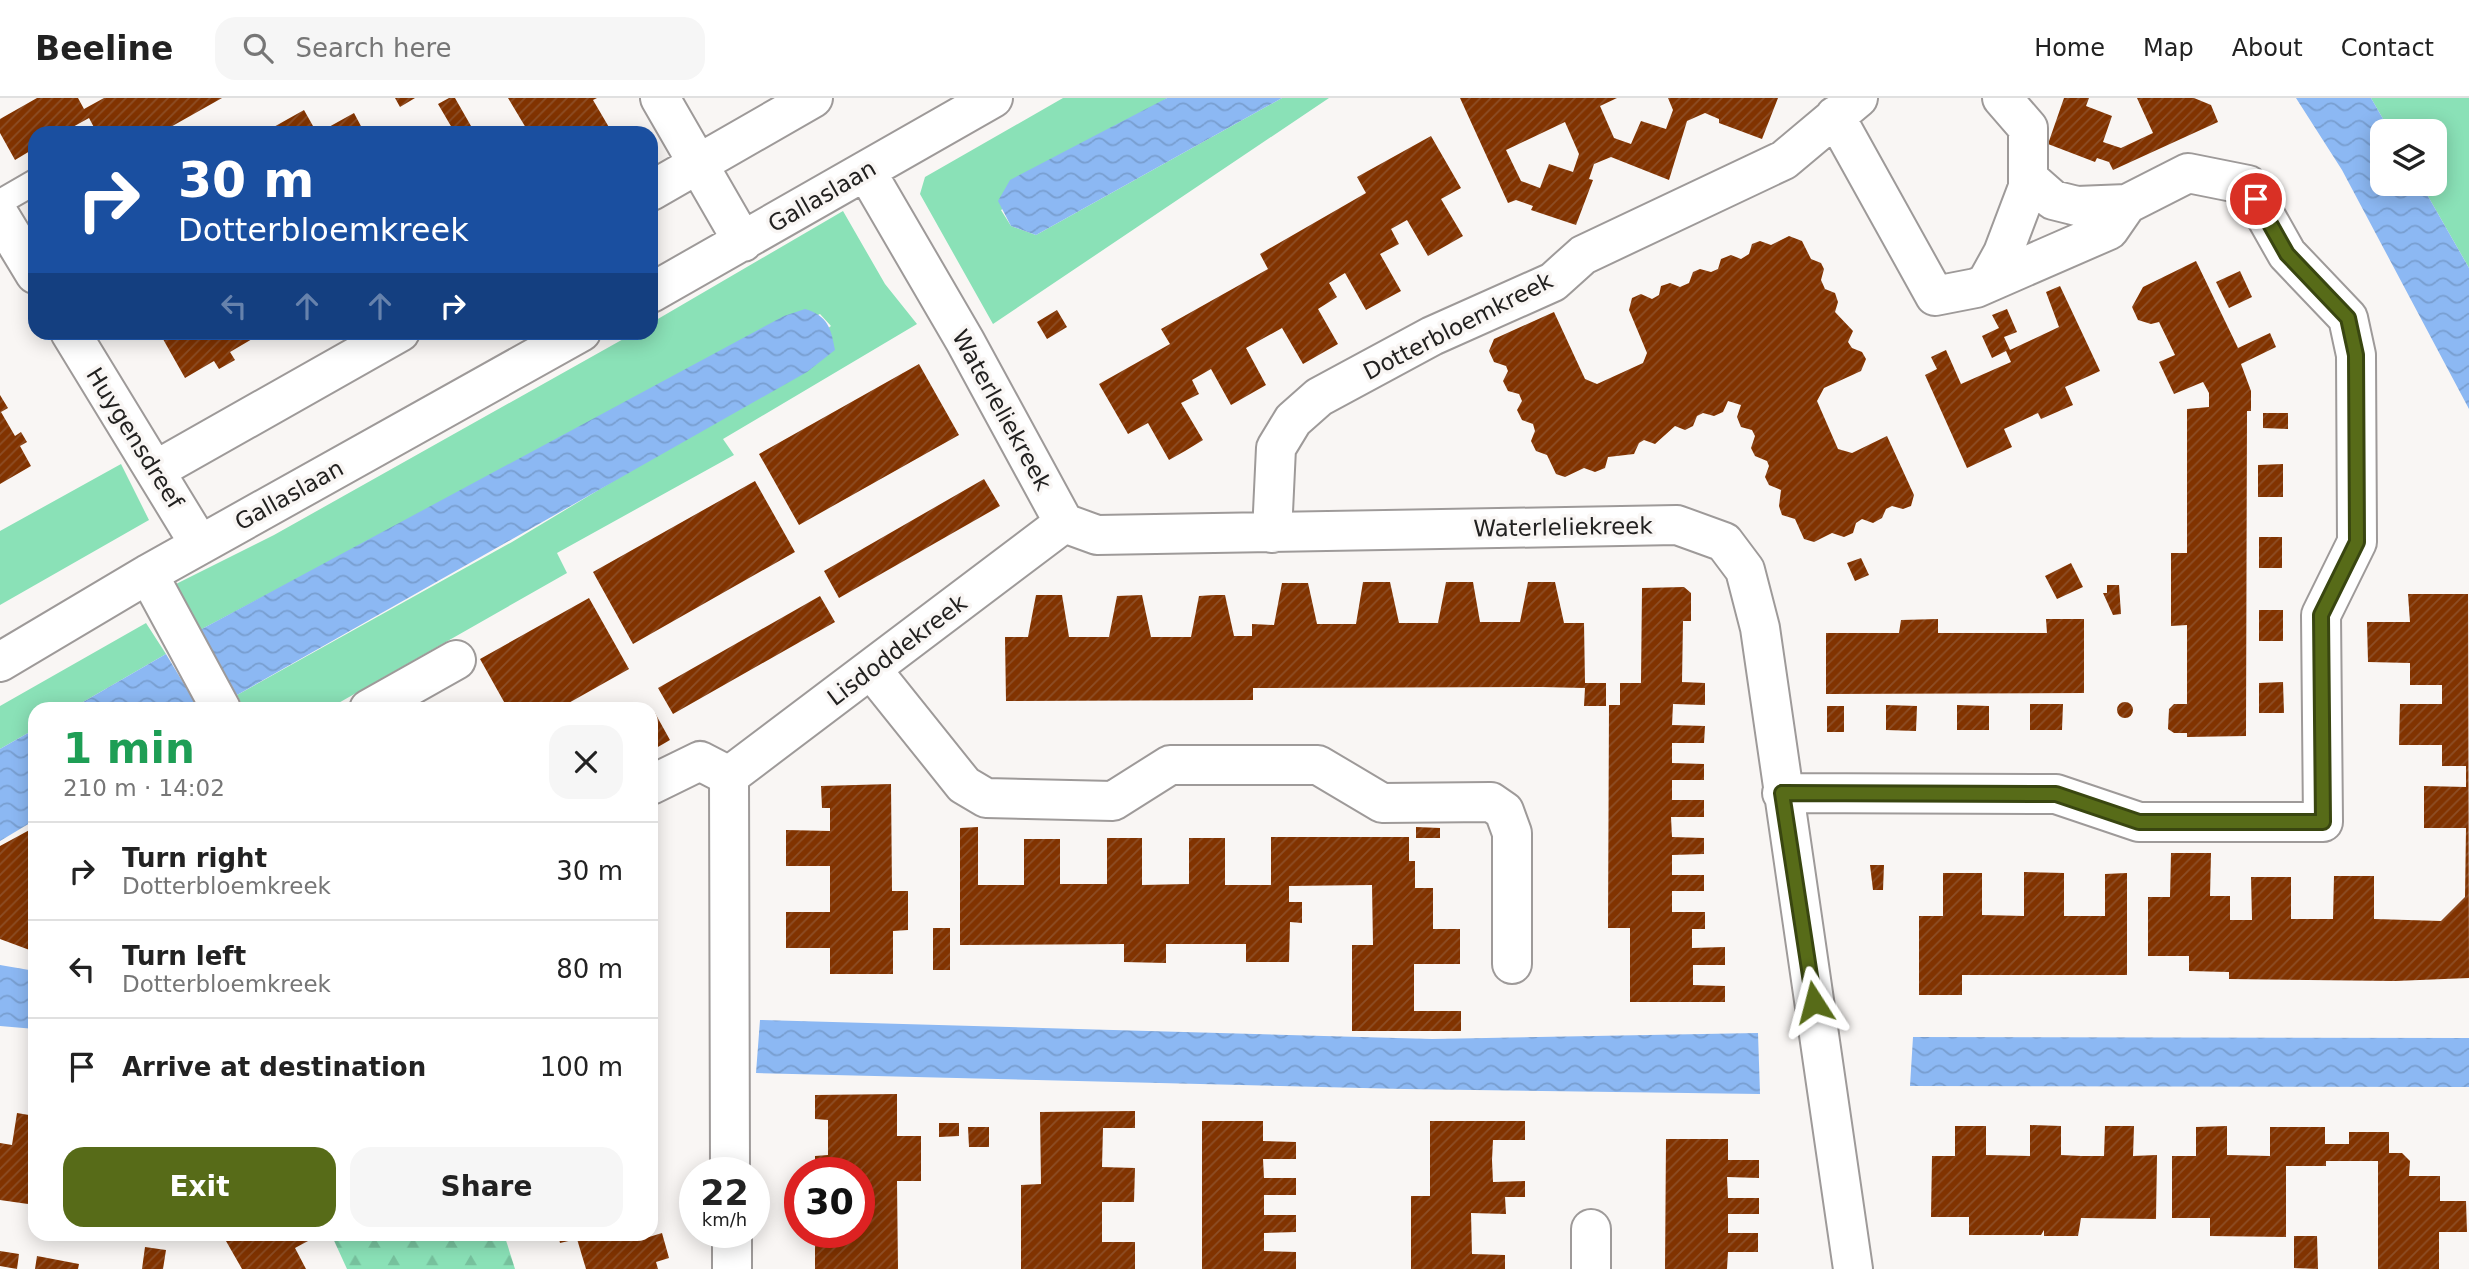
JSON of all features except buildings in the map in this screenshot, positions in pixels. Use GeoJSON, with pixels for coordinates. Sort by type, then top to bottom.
{"type":"FeatureCollection","features":[{"type":"Feature","properties":{"kind":"street"},"geometry":{"type":"LineString","coordinates":[[660,98],[743,242]]}},
{"type":"Feature","properties":{"kind":"street"},"geometry":{"type":"LineString","coordinates":[[658,187],[813,98]]}},
{"type":"Feature","properties":{"kind":"street","name":"Gallaslaan"},"geometry":{"type":"LineString","coordinates":[[658,289],[993,98]]}},
{"type":"Feature","properties":{"kind":"street"},"geometry":{"type":"LineString","coordinates":[[1987,282],[2003,253],[2028,187],[2028,128],[2002,98]]}},
{"type":"Feature","properties":{"kind":"street","name":"Dotterbloemkreek"},"geometry":{"type":"LineString","coordinates":[[1272,533],[1276,448],[1293,420],[1319,397],[1432,337],[1552,282],[1583,255],[1784,160],[1846,107],[1935,296],[1976,288],[2109,230],[2127,204]]}},
{"type":"Feature","properties":{"kind":"street","name":"Waterleliekreek"},"geometry":{"type":"LineString","coordinates":[[866,171],[965,341],[1064,523],[1097,535],[1676,525],[1724,542],[1745,570],[1760,628],[1853,1269]]}},
{"type":"Feature","properties":{"kind":"street","name":"Dotterbloemkreek"},"geometry":{"type":"LineString","coordinates":[[1782,793],[2056,794],[2139,822],[2323,822],[2321,615],[2357,542],[2356,355],[2348,318],[2287,254],[2248,185],[2188,173],[2127,204],[2077,206],[2053,200],[2028,178]]}},
{"type":"Feature","properties":{"kind":"street"},"geometry":{"type":"LineString","coordinates":[[0,216],[28,262]]}},
{"type":"Feature","properties":{"kind":"street","name":"Huygensdreef"},"geometry":{"type":"LineString","coordinates":[[75,340],[200,545]]}},
{"type":"Feature","properties":{"kind":"street"},"geometry":{"type":"LineString","coordinates":[[156,470],[386,340]]}},
{"type":"Feature","properties":{"kind":"street","name":"Gallaslaan"},"geometry":{"type":"LineString","coordinates":[[0,662],[148,574],[567,340]]}},
{"type":"Feature","properties":{"kind":"street","name":"Lisdoddekreek"},"geometry":{"type":"LineString","coordinates":[[729,776],[1064,523]]}},
{"type":"Feature","properties":{"kind":"street"},"geometry":{"type":"LineString","coordinates":[[148,574],[217,702]]}},
{"type":"Feature","properties":{"kind":"street"},"geometry":{"type":"LineString","coordinates":[[381,702],[456,660]]}},
{"type":"Feature","properties":{"kind":"street"},"geometry":{"type":"LineString","coordinates":[[871,669],[964,785],[986,798],[1113,801],[1170,765],[1318,765],[1382,803],[1491,802],[1504,811],[1512,832],[1512,964]]}},
{"type":"Feature","properties":{"kind":"street"},"geometry":{"type":"LineString","coordinates":[[658,782],[700,761],[729,776],[730,1157]]}},
{"type":"Feature","properties":{"kind":"street"},"geometry":{"type":"LineString","coordinates":[[1591,1229],[1591,1269]]}},
{"type":"Feature","properties":{"kind":"street"},"geometry":{"type":"LineString","coordinates":[[732,1248],[732,1269]]}},
{"type":"Feature","properties":{"kind":"lane"},"geometry":{"type":"LineString","coordinates":[[0,202],[28,186]]}},
{"type":"Feature","properties":{"kind":"green space"},"geometry":{"type":"Polygon","coordinates":[[[1063,98],[1167,98],[1001,210],[1011,226],[1036,235],[1282,98],[1329,98],[993,324],[920,194],[925,177],[1063,98]]]}},
{"type":"Feature","properties":{"kind":"green space"},"geometry":{"type":"Polygon","coordinates":[[[2371,98],[2469,98],[2469,268],[2428,196],[2447,196],[2447,119],[2383,119],[2371,98]]]}},
{"type":"Feature","properties":{"kind":"green space"},"geometry":{"type":"Polygon","coordinates":[[[843,211],[885,284],[917,324],[723,439],[734,455],[557,553],[567,573],[340,702],[240,702],[237,695],[512,542],[650,459],[831,326],[820,314],[469,488],[200,630],[176,584],[274,535],[622,340],[658,340],[658,319],[843,211]]]}},
{"type":"Feature","properties":{"kind":"green space"},"geometry":{"type":"Polygon","coordinates":[[[121,464],[149,520],[0,605],[0,531],[121,464]]]}},
{"type":"Feature","properties":{"kind":"green space"},"geometry":{"type":"Polygon","coordinates":[[[146,623],[166,654],[83,702],[28,702],[28,733],[0,749],[0,706],[146,623]]]}},
{"type":"Feature","properties":{"kind":"green space"},"geometry":{"type":"Polygon","coordinates":[[[334,1241],[506,1241],[515,1269],[347,1269],[334,1241]]]}},
{"type":"Feature","properties":{"kind":"water"},"geometry":{"type":"Polygon","coordinates":[[[1167,98],[1282,98],[1036,235],[1011,226],[998,201],[1010,180],[1167,98]]]}},
{"type":"Feature","properties":{"kind":"water"},"geometry":{"type":"Polygon","coordinates":[[[2296,98],[2371,98],[2383,119],[2370,119],[2370,196],[2428,196],[2469,268],[2469,409],[2342,170],[2296,98]]]}},
{"type":"Feature","properties":{"kind":"water"},"geometry":{"type":"Polygon","coordinates":[[[805,309],[824,319],[832,335],[835,350],[807,372],[237,695],[200,630],[784,316],[805,309]]]}},
{"type":"Feature","properties":{"kind":"water"},"geometry":{"type":"Polygon","coordinates":[[[166,654],[195,702],[83,702],[166,654]]]}},
{"type":"Feature","properties":{"kind":"water"},"geometry":{"type":"Polygon","coordinates":[[[28,733],[28,824],[0,841],[0,749],[28,733]]]}},
{"type":"Feature","properties":{"kind":"water"},"geometry":{"type":"Polygon","coordinates":[[[0,965],[28,970],[28,1028],[0,1026],[0,965]]]}},
{"type":"Feature","properties":{"kind":"water"},"geometry":{"type":"Polygon","coordinates":[[[760,1020],[1432,1039],[1758,1033],[1760,1094],[1404,1089],[756,1073],[760,1020]]]}},
{"type":"Feature","properties":{"kind":"water"},"geometry":{"type":"Polygon","coordinates":[[[1913,1037],[2469,1038],[2469,1087],[1910,1086],[1913,1037]]]}},
{"type":"Feature","properties":{"kind":"route"},"geometry":{"type":"LineString","coordinates":[[1814,1002],[1782,793],[2056,794],[2139,822],[2323,822],[2321,615],[2357,542],[2356,355],[2348,318],[2287,254],[2256,199]]}}]}
